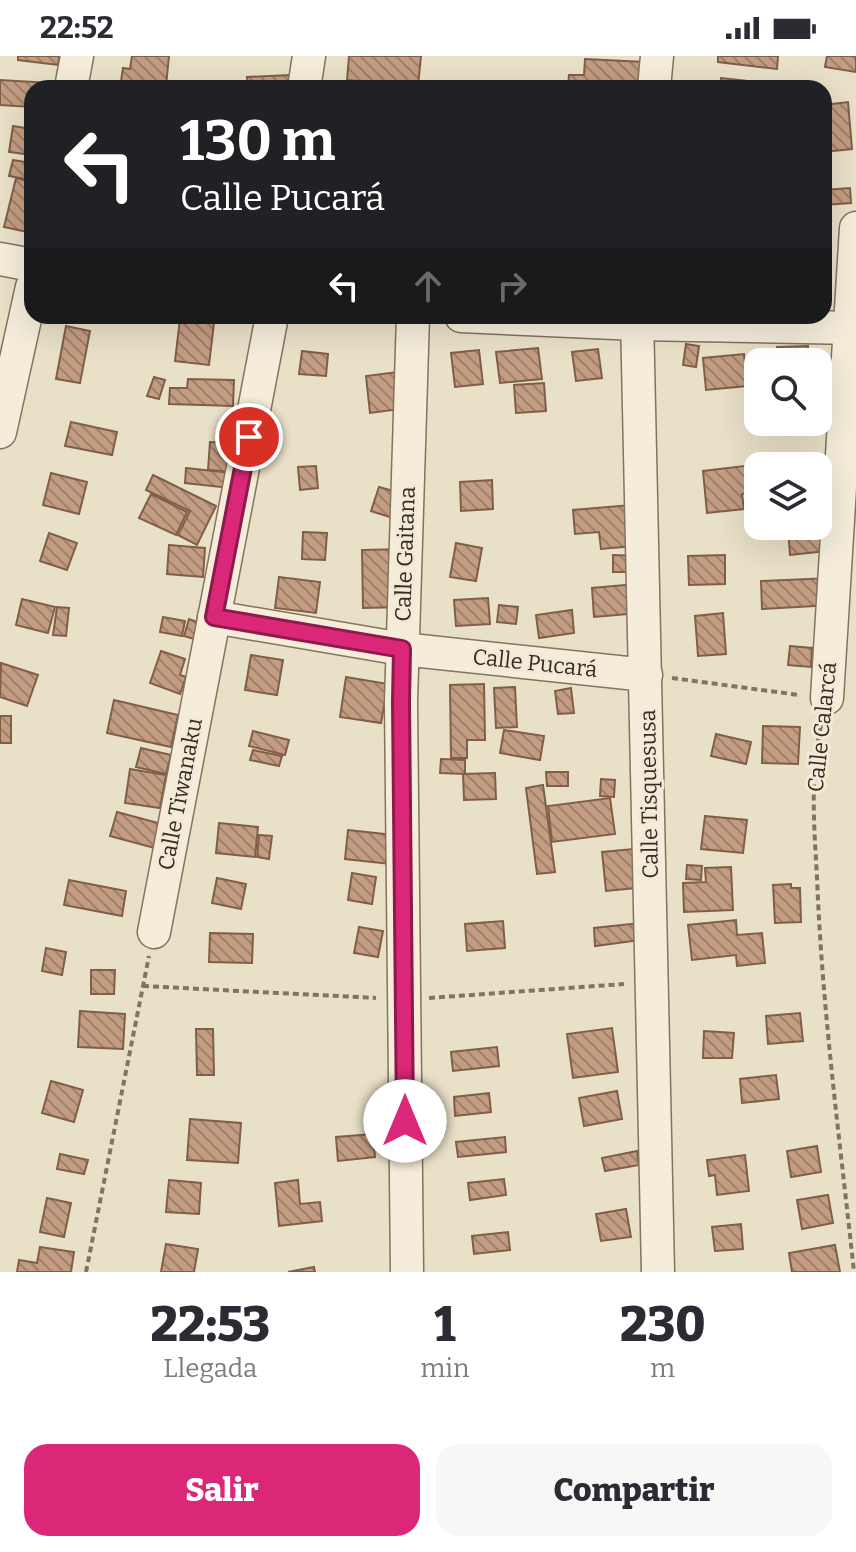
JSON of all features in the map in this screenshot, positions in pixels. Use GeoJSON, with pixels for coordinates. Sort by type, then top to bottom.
{"type":"FeatureCollection","features":[{"type":"Feature","properties":{"kind":"street"},"geometry":{"type":"LineString","coordinates":[[72,80],[77,56]]}},
{"type":"Feature","properties":{"kind":"street"},"geometry":{"type":"LineString","coordinates":[[305,80],[309,56]]}},
{"type":"Feature","properties":{"kind":"street"},"geometry":{"type":"LineString","coordinates":[[655,80],[657,56]]}},
{"type":"Feature","properties":{"kind":"street","name":"Calle Calarcá"},"geometry":{"type":"LineString","coordinates":[[827,698],[856,228]]}},
{"type":"Feature","properties":{"kind":"street"},"geometry":{"type":"LineString","coordinates":[[0,259],[24,264]]}},
{"type":"Feature","properties":{"kind":"street"},"geometry":{"type":"LineString","coordinates":[[0,432],[24,323]]}},
{"type":"Feature","properties":{"kind":"street","name":"Calle Tiwanaku"},"geometry":{"type":"LineString","coordinates":[[154,932],[270,324]]}},
{"type":"Feature","properties":{"kind":"street","name":"Calle Gaitana"},"geometry":{"type":"LineString","coordinates":[[407,1272],[401,702],[413,324]]}},
{"type":"Feature","properties":{"kind":"street","name":"Calle Tisquesusa"},"geometry":{"type":"LineString","coordinates":[[637,324],[658,1272]]}},
{"type":"Feature","properties":{"kind":"street"},"geometry":{"type":"LineString","coordinates":[[744,324],[852,328]]}},
{"type":"Feature","properties":{"kind":"street","name":"Calle Pucará"},"geometry":{"type":"LineString","coordinates":[[214,617],[402,649],[646,675]]}},
{"type":"Feature","properties":{"kind":"path"},"geometry":{"type":"LineString","coordinates":[[646,675],[827,698]]}},
{"type":"Feature","properties":{"kind":"path","name":"Calle Calarcá"},"geometry":{"type":"LineString","coordinates":[[827,698],[816,748],[813,781],[819,940],[854,1272]]}},
{"type":"Feature","properties":{"kind":"path"},"geometry":{"type":"LineString","coordinates":[[86,1272],[154,932]]}},
{"type":"Feature","properties":{"kind":"building"},"geometry":{"type":"Polygon","coordinates":[[[18,56],[59,56],[58,65],[18,60],[18,56]]]}},
{"type":"Feature","properties":{"kind":"building"},"geometry":{"type":"Polygon","coordinates":[[[132,56],[169,56],[167,80],[121,80],[123,68],[130,69],[132,56]]]}},
{"type":"Feature","properties":{"kind":"building"},"geometry":{"type":"Polygon","coordinates":[[[349,56],[421,56],[419,80],[347,80],[349,56]]]}},
{"type":"Feature","properties":{"kind":"building"},"geometry":{"type":"Polygon","coordinates":[[[718,56],[778,56],[777,69],[718,62],[718,56]]]}},
{"type":"Feature","properties":{"kind":"building"},"geometry":{"type":"Polygon","coordinates":[[[827,56],[856,56],[856,72],[825,67],[827,56]]]}},
{"type":"Feature","properties":{"kind":"building"},"geometry":{"type":"Polygon","coordinates":[[[585,59],[644,62],[643,80],[569,80],[569,75],[584,75],[585,59]]]}},
{"type":"Feature","properties":{"kind":"building"},"geometry":{"type":"Polygon","coordinates":[[[290,75],[290,80],[247,80],[247,77],[290,75]]]}},
{"type":"Feature","properties":{"kind":"building"},"geometry":{"type":"Polygon","coordinates":[[[0,80],[24,81],[24,106],[0,105],[0,80]]]}},
{"type":"Feature","properties":{"kind":"building"},"geometry":{"type":"Polygon","coordinates":[[[848,102],[852,149],[832,151],[832,104],[848,102]]]}},
{"type":"Feature","properties":{"kind":"building"},"geometry":{"type":"Polygon","coordinates":[[[13,126],[24,128],[24,154],[9,152],[13,126]]]}},
{"type":"Feature","properties":{"kind":"building"},"geometry":{"type":"Polygon","coordinates":[[[13,160],[24,162],[24,179],[9,176],[13,160]]]}},
{"type":"Feature","properties":{"kind":"building"},"geometry":{"type":"Polygon","coordinates":[[[16,178],[24,180],[24,231],[4,227],[16,178]]]}},
{"type":"Feature","properties":{"kind":"building"},"geometry":{"type":"Polygon","coordinates":[[[850,188],[851,203],[832,204],[832,189],[850,188]]]}},
{"type":"Feature","properties":{"kind":"building"},"geometry":{"type":"Polygon","coordinates":[[[179,324],[214,324],[209,365],[175,361],[179,324]]]}},
{"type":"Feature","properties":{"kind":"building"},"geometry":{"type":"Polygon","coordinates":[[[66,326],[90,331],[80,383],[56,379],[66,326]]]}},
{"type":"Feature","properties":{"kind":"building"},"geometry":{"type":"Polygon","coordinates":[[[686,344],[699,346],[696,367],[683,365],[686,344]]]}},
{"type":"Feature","properties":{"kind":"building"},"geometry":{"type":"Polygon","coordinates":[[[808,346],[808,348],[777,348],[808,346]]]}},
{"type":"Feature","properties":{"kind":"building"},"geometry":{"type":"Polygon","coordinates":[[[538,348],[542,379],[500,383],[496,352],[538,348]]]}},
{"type":"Feature","properties":{"kind":"building"},"geometry":{"type":"Polygon","coordinates":[[[598,349],[602,378],[576,381],[572,352],[598,349]]]}},
{"type":"Feature","properties":{"kind":"building"},"geometry":{"type":"Polygon","coordinates":[[[479,350],[483,384],[455,387],[451,353],[479,350]]]}},
{"type":"Feature","properties":{"kind":"building"},"geometry":{"type":"Polygon","coordinates":[[[302,351],[328,354],[326,376],[299,374],[302,351]]]}},
{"type":"Feature","properties":{"kind":"building"},"geometry":{"type":"Polygon","coordinates":[[[744,354],[744,386],[706,390],[703,358],[744,354]]]}},
{"type":"Feature","properties":{"kind":"building"},"geometry":{"type":"Polygon","coordinates":[[[832,365],[834,365],[832,398],[832,365]]]}},
{"type":"Feature","properties":{"kind":"building"},"geometry":{"type":"Polygon","coordinates":[[[397,372],[401,409],[370,413],[366,376],[397,372]]]}},
{"type":"Feature","properties":{"kind":"building"},"geometry":{"type":"Polygon","coordinates":[[[154,377],[165,380],[159,399],[147,396],[154,377]]]}},
{"type":"Feature","properties":{"kind":"building"},"geometry":{"type":"Polygon","coordinates":[[[188,379],[234,380],[233,406],[169,404],[170,388],[187,388],[188,379]]]}},
{"type":"Feature","properties":{"kind":"building"},"geometry":{"type":"Polygon","coordinates":[[[544,383],[546,411],[516,413],[514,385],[544,383]]]}},
{"type":"Feature","properties":{"kind":"building"},"geometry":{"type":"Polygon","coordinates":[[[71,422],[117,432],[112,455],[65,446],[71,422]]]}},
{"type":"Feature","properties":{"kind":"building"},"geometry":{"type":"Polygon","coordinates":[[[210,442],[238,444],[235,472],[208,470],[210,442]]]}},
{"type":"Feature","properties":{"kind":"building"},"geometry":{"type":"Polygon","coordinates":[[[316,466],[318,488],[300,490],[298,467],[316,466]]]}},
{"type":"Feature","properties":{"kind":"building"},"geometry":{"type":"Polygon","coordinates":[[[744,466],[744,509],[707,513],[703,471],[744,466]]]}},
{"type":"Feature","properties":{"kind":"building"},"geometry":{"type":"Polygon","coordinates":[[[186,468],[232,473],[230,488],[185,483],[186,468]]]}},
{"type":"Feature","properties":{"kind":"building"},"geometry":{"type":"Polygon","coordinates":[[[51,473],[87,482],[79,514],[43,505],[51,473]]]}},
{"type":"Feature","properties":{"kind":"building"},"geometry":{"type":"Polygon","coordinates":[[[837,474],[839,493],[832,494],[832,475],[837,474]]]}},
{"type":"Feature","properties":{"kind":"building"},"geometry":{"type":"Polygon","coordinates":[[[153,475],[216,506],[197,545],[178,535],[190,511],[146,490],[153,475]]]}},
{"type":"Feature","properties":{"kind":"building"},"geometry":{"type":"Polygon","coordinates":[[[492,480],[493,509],[461,511],[460,482],[492,480]]]}},
{"type":"Feature","properties":{"kind":"building"},"geometry":{"type":"Polygon","coordinates":[[[379,487],[404,494],[396,519],[371,511],[379,487]]]}},
{"type":"Feature","properties":{"kind":"building"},"geometry":{"type":"Polygon","coordinates":[[[151,494],[187,512],[176,535],[139,518],[151,494]]]}},
{"type":"Feature","properties":{"kind":"building"},"geometry":{"type":"Polygon","coordinates":[[[631,505],[634,546],[601,549],[599,532],[575,534],[573,510],[631,505]]]}},
{"type":"Feature","properties":{"kind":"building"},"geometry":{"type":"Polygon","coordinates":[[[832,511],[836,550],[790,555],[789,540],[832,540],[832,511]]]}},
{"type":"Feature","properties":{"kind":"building"},"geometry":{"type":"Polygon","coordinates":[[[303,532],[327,533],[325,560],[302,559],[303,532]]]}},
{"type":"Feature","properties":{"kind":"building"},"geometry":{"type":"Polygon","coordinates":[[[49,533],[77,543],[67,570],[40,561],[49,533]]]}},
{"type":"Feature","properties":{"kind":"building"},"geometry":{"type":"Polygon","coordinates":[[[456,543],[482,548],[476,581],[450,577],[456,543]]]}},
{"type":"Feature","properties":{"kind":"building"},"geometry":{"type":"Polygon","coordinates":[[[169,545],[205,548],[203,577],[167,574],[169,545]]]}},
{"type":"Feature","properties":{"kind":"building"},"geometry":{"type":"Polygon","coordinates":[[[404,549],[405,607],[363,608],[362,550],[404,549]]]}},
{"type":"Feature","properties":{"kind":"building"},"geometry":{"type":"Polygon","coordinates":[[[613,555],[638,556],[637,572],[613,572],[613,555]]]}},
{"type":"Feature","properties":{"kind":"building"},"geometry":{"type":"Polygon","coordinates":[[[725,555],[725,584],[689,585],[688,556],[725,555]]]}},
{"type":"Feature","properties":{"kind":"building"},"geometry":{"type":"Polygon","coordinates":[[[279,577],[320,582],[316,613],[275,608],[279,577]]]}},
{"type":"Feature","properties":{"kind":"building"},"geometry":{"type":"Polygon","coordinates":[[[831,578],[832,605],[762,609],[761,581],[831,578]]]}},
{"type":"Feature","properties":{"kind":"building"},"geometry":{"type":"Polygon","coordinates":[[[636,584],[639,613],[594,617],[592,588],[636,584]]]}},
{"type":"Feature","properties":{"kind":"building"},"geometry":{"type":"Polygon","coordinates":[[[488,598],[490,624],[456,626],[454,600],[488,598]]]}},
{"type":"Feature","properties":{"kind":"building"},"geometry":{"type":"Polygon","coordinates":[[[22,599],[55,607],[48,633],[16,625],[22,599]]]}},
{"type":"Feature","properties":{"kind":"building"},"geometry":{"type":"Polygon","coordinates":[[[499,605],[518,607],[516,624],[497,622],[499,605]]]}},
{"type":"Feature","properties":{"kind":"building"},"geometry":{"type":"Polygon","coordinates":[[[57,607],[69,608],[66,636],[53,635],[57,607]]]}},
{"type":"Feature","properties":{"kind":"building"},"geometry":{"type":"Polygon","coordinates":[[[572,610],[574,633],[539,638],[536,615],[572,610]]]}},
{"type":"Feature","properties":{"kind":"building"},"geometry":{"type":"Polygon","coordinates":[[[723,613],[726,654],[698,656],[695,616],[723,613]]]}},
{"type":"Feature","properties":{"kind":"building"},"geometry":{"type":"Polygon","coordinates":[[[163,617],[185,621],[182,636],[160,632],[163,617]]]}},
{"type":"Feature","properties":{"kind":"building"},"geometry":{"type":"Polygon","coordinates":[[[189,619],[206,625],[201,641],[184,636],[189,619]]]}},
{"type":"Feature","properties":{"kind":"building"},"geometry":{"type":"Polygon","coordinates":[[[790,646],[812,648],[811,667],[788,665],[790,646]]]}},
{"type":"Feature","properties":{"kind":"building"},"geometry":{"type":"Polygon","coordinates":[[[161,651],[185,659],[180,675],[186,677],[180,694],[150,683],[161,651]]]}},
{"type":"Feature","properties":{"kind":"building"},"geometry":{"type":"Polygon","coordinates":[[[251,655],[283,660],[277,695],[245,690],[251,655]]]}},
{"type":"Feature","properties":{"kind":"building"},"geometry":{"type":"Polygon","coordinates":[[[1,663],[38,675],[27,706],[0,697],[1,663]]]}},
{"type":"Feature","properties":{"kind":"building"},"geometry":{"type":"Polygon","coordinates":[[[346,677],[388,684],[381,723],[340,717],[346,677]]]}},
{"type":"Feature","properties":{"kind":"building"},"geometry":{"type":"Polygon","coordinates":[[[484,684],[485,740],[467,740],[467,758],[451,758],[450,685],[484,684]]]}},
{"type":"Feature","properties":{"kind":"building"},"geometry":{"type":"Polygon","coordinates":[[[515,687],[517,727],[496,728],[494,688],[515,687]]]}},
{"type":"Feature","properties":{"kind":"building"},"geometry":{"type":"Polygon","coordinates":[[[571,688],[574,713],[558,714],[555,691],[571,688]]]}},
{"type":"Feature","properties":{"kind":"building"},"geometry":{"type":"Polygon","coordinates":[[[114,700],[178,715],[171,747],[107,733],[114,700]]]}},
{"type":"Feature","properties":{"kind":"building"},"geometry":{"type":"Polygon","coordinates":[[[0,716],[11,716],[11,743],[0,743],[0,716]]]}},
{"type":"Feature","properties":{"kind":"building"},"geometry":{"type":"Polygon","coordinates":[[[763,726],[800,727],[798,764],[762,763],[763,726]]]}},
{"type":"Feature","properties":{"kind":"building"},"geometry":{"type":"Polygon","coordinates":[[[504,730],[544,736],[540,760],[500,753],[504,730]]]}},
{"type":"Feature","properties":{"kind":"building"},"geometry":{"type":"Polygon","coordinates":[[[253,731],[289,740],[285,755],[249,746],[253,731]]]}},
{"type":"Feature","properties":{"kind":"building"},"geometry":{"type":"Polygon","coordinates":[[[716,734],[751,742],[746,764],[711,756],[716,734]]]}},
{"type":"Feature","properties":{"kind":"building"},"geometry":{"type":"Polygon","coordinates":[[[141,748],[171,755],[166,774],[136,767],[141,748]]]}},
{"type":"Feature","properties":{"kind":"building"},"geometry":{"type":"Polygon","coordinates":[[[253,750],[282,756],[279,766],[250,760],[253,750]]]}},
{"type":"Feature","properties":{"kind":"building"},"geometry":{"type":"Polygon","coordinates":[[[441,759],[465,760],[465,774],[440,773],[441,759]]]}},
{"type":"Feature","properties":{"kind":"building"},"geometry":{"type":"Polygon","coordinates":[[[130,769],[166,775],[160,808],[125,803],[130,769]]]}},
{"type":"Feature","properties":{"kind":"building"},"geometry":{"type":"Polygon","coordinates":[[[546,772],[568,772],[568,786],[547,786],[546,772]]]}},
{"type":"Feature","properties":{"kind":"building"},"geometry":{"type":"Polygon","coordinates":[[[495,773],[496,799],[464,800],[463,774],[495,773]]]}},
{"type":"Feature","properties":{"kind":"building"},"geometry":{"type":"Polygon","coordinates":[[[601,779],[615,780],[614,797],[600,796],[601,779]]]}},
{"type":"Feature","properties":{"kind":"building"},"geometry":{"type":"Polygon","coordinates":[[[543,785],[555,872],[537,874],[526,788],[543,785]]]}},
{"type":"Feature","properties":{"kind":"building"},"geometry":{"type":"Polygon","coordinates":[[[610,798],[615,834],[552,842],[548,806],[610,798]]]}},
{"type":"Feature","properties":{"kind":"building"},"geometry":{"type":"Polygon","coordinates":[[[117,812],[169,826],[162,850],[110,836],[117,812]]]}},
{"type":"Feature","properties":{"kind":"building"},"geometry":{"type":"Polygon","coordinates":[[[705,816],[747,820],[743,853],[701,849],[705,816]]]}},
{"type":"Feature","properties":{"kind":"building"},"geometry":{"type":"Polygon","coordinates":[[[219,823],[258,827],[255,857],[216,853],[219,823]]]}},
{"type":"Feature","properties":{"kind":"building"},"geometry":{"type":"Polygon","coordinates":[[[348,830],[393,835],[390,864],[345,859],[348,830]]]}},
{"type":"Feature","properties":{"kind":"building"},"geometry":{"type":"Polygon","coordinates":[[[259,835],[272,836],[269,859],[257,857],[259,835]]]}},
{"type":"Feature","properties":{"kind":"building"},"geometry":{"type":"Polygon","coordinates":[[[633,849],[636,888],[606,891],[602,852],[633,849]]]}},
{"type":"Feature","properties":{"kind":"building"},"geometry":{"type":"Polygon","coordinates":[[[687,865],[702,866],[701,880],[686,879],[687,865]]]}},
{"type":"Feature","properties":{"kind":"building"},"geometry":{"type":"Polygon","coordinates":[[[731,867],[733,910],[684,912],[683,883],[706,882],[705,868],[731,867]]]}},
{"type":"Feature","properties":{"kind":"building"},"geometry":{"type":"Polygon","coordinates":[[[352,873],[376,877],[372,904],[348,900],[352,873]]]}},
{"type":"Feature","properties":{"kind":"building"},"geometry":{"type":"Polygon","coordinates":[[[217,878],[246,884],[241,909],[212,903],[217,878]]]}},
{"type":"Feature","properties":{"kind":"building"},"geometry":{"type":"Polygon","coordinates":[[[69,880],[126,891],[122,916],[64,905],[69,880]]]}},
{"type":"Feature","properties":{"kind":"building"},"geometry":{"type":"Polygon","coordinates":[[[791,884],[791,888],[800,888],[801,922],[775,923],[773,885],[791,884]]]}},
{"type":"Feature","properties":{"kind":"building"},"geometry":{"type":"Polygon","coordinates":[[[736,920],[737,935],[762,933],[765,963],[737,966],[736,955],[692,960],[688,925],[736,920]]]}},
{"type":"Feature","properties":{"kind":"building"},"geometry":{"type":"Polygon","coordinates":[[[503,921],[505,948],[467,951],[465,924],[503,921]]]}},
{"type":"Feature","properties":{"kind":"building"},"geometry":{"type":"Polygon","coordinates":[[[640,923],[641,940],[595,946],[594,928],[640,923]]]}},
{"type":"Feature","properties":{"kind":"building"},"geometry":{"type":"Polygon","coordinates":[[[359,927],[383,931],[378,957],[354,953],[359,927]]]}},
{"type":"Feature","properties":{"kind":"building"},"geometry":{"type":"Polygon","coordinates":[[[210,933],[253,934],[252,963],[209,962],[210,933]]]}},
{"type":"Feature","properties":{"kind":"building"},"geometry":{"type":"Polygon","coordinates":[[[46,948],[66,952],[62,975],[42,971],[46,948]]]}},
{"type":"Feature","properties":{"kind":"building"},"geometry":{"type":"Polygon","coordinates":[[[91,970],[115,970],[114,994],[91,994],[91,970]]]}},
{"type":"Feature","properties":{"kind":"building"},"geometry":{"type":"Polygon","coordinates":[[[80,1011],[125,1014],[123,1049],[78,1047],[80,1011]]]}},
{"type":"Feature","properties":{"kind":"building"},"geometry":{"type":"Polygon","coordinates":[[[800,1013],[803,1041],[768,1044],[766,1016],[800,1013]]]}},
{"type":"Feature","properties":{"kind":"building"},"geometry":{"type":"Polygon","coordinates":[[[612,1028],[618,1072],[573,1078],[567,1034],[612,1028]]]}},
{"type":"Feature","properties":{"kind":"building"},"geometry":{"type":"Polygon","coordinates":[[[196,1029],[213,1029],[214,1075],[197,1075],[196,1029]]]}},
{"type":"Feature","properties":{"kind":"building"},"geometry":{"type":"Polygon","coordinates":[[[704,1031],[734,1033],[732,1058],[703,1058],[704,1031]]]}},
{"type":"Feature","properties":{"kind":"building"},"geometry":{"type":"Polygon","coordinates":[[[497,1047],[499,1066],[453,1071],[451,1052],[497,1047]]]}},
{"type":"Feature","properties":{"kind":"building"},"geometry":{"type":"Polygon","coordinates":[[[776,1075],[779,1099],[742,1103],[740,1079],[776,1075]]]}},
{"type":"Feature","properties":{"kind":"building"},"geometry":{"type":"Polygon","coordinates":[[[51,1081],[83,1090],[74,1122],[42,1113],[51,1081]]]}},
{"type":"Feature","properties":{"kind":"building"},"geometry":{"type":"Polygon","coordinates":[[[617,1091],[622,1119],[584,1126],[579,1098],[617,1091]]]}},
{"type":"Feature","properties":{"kind":"building"},"geometry":{"type":"Polygon","coordinates":[[[489,1093],[491,1112],[455,1116],[454,1097],[489,1093]]]}},
{"type":"Feature","properties":{"kind":"building"},"geometry":{"type":"Polygon","coordinates":[[[190,1119],[241,1123],[238,1163],[187,1160],[190,1119]]]}},
{"type":"Feature","properties":{"kind":"building"},"geometry":{"type":"Polygon","coordinates":[[[373,1134],[375,1157],[338,1161],[336,1137],[373,1134]]]}},
{"type":"Feature","properties":{"kind":"building"},"geometry":{"type":"Polygon","coordinates":[[[505,1137],[506,1152],[458,1157],[456,1142],[505,1137]]]}},
{"type":"Feature","properties":{"kind":"building"},"geometry":{"type":"Polygon","coordinates":[[[817,1146],[821,1172],[791,1177],[787,1151],[817,1146]]]}},
{"type":"Feature","properties":{"kind":"building"},"geometry":{"type":"Polygon","coordinates":[[[637,1151],[639,1165],[605,1171],[602,1158],[637,1151]]]}},
{"type":"Feature","properties":{"kind":"building"},"geometry":{"type":"Polygon","coordinates":[[[60,1154],[88,1160],[84,1174],[57,1169],[60,1154]]]}},
{"type":"Feature","properties":{"kind":"building"},"geometry":{"type":"Polygon","coordinates":[[[745,1155],[749,1191],[717,1195],[715,1175],[709,1176],[707,1160],[745,1155]]]}},
{"type":"Feature","properties":{"kind":"building"},"geometry":{"type":"Polygon","coordinates":[[[504,1179],[506,1195],[470,1200],[468,1183],[504,1179]]]}},
{"type":"Feature","properties":{"kind":"building"},"geometry":{"type":"Polygon","coordinates":[[[169,1180],[201,1183],[199,1214],[166,1212],[169,1180]]]}},
{"type":"Feature","properties":{"kind":"building"},"geometry":{"type":"Polygon","coordinates":[[[298,1180],[300,1204],[320,1202],[322,1221],[279,1226],[275,1183],[298,1180]]]}},
{"type":"Feature","properties":{"kind":"building"},"geometry":{"type":"Polygon","coordinates":[[[828,1195],[833,1223],[802,1229],[797,1200],[828,1195]]]}},
{"type":"Feature","properties":{"kind":"building"},"geometry":{"type":"Polygon","coordinates":[[[47,1198],[71,1203],[64,1237],[40,1232],[47,1198]]]}},
{"type":"Feature","properties":{"kind":"building"},"geometry":{"type":"Polygon","coordinates":[[[626,1209],[631,1237],[601,1241],[596,1214],[626,1209]]]}},
{"type":"Feature","properties":{"kind":"building"},"geometry":{"type":"Polygon","coordinates":[[[741,1224],[743,1249],[715,1251],[712,1227],[741,1224]]]}},
{"type":"Feature","properties":{"kind":"building"},"geometry":{"type":"Polygon","coordinates":[[[508,1232],[510,1250],[474,1254],[472,1236],[508,1232]]]}},
{"type":"Feature","properties":{"kind":"building"},"geometry":{"type":"Polygon","coordinates":[[[166,1244],[198,1249],[194,1272],[161,1272],[166,1244]]]}},
{"type":"Feature","properties":{"kind":"building"},"geometry":{"type":"Polygon","coordinates":[[[835,1245],[840,1272],[792,1272],[789,1253],[835,1245]]]}},
{"type":"Feature","properties":{"kind":"building"},"geometry":{"type":"Polygon","coordinates":[[[40,1247],[74,1252],[71,1272],[17,1272],[19,1260],[37,1263],[40,1247]]]}},
{"type":"Feature","properties":{"kind":"building"},"geometry":{"type":"Polygon","coordinates":[[[314,1267],[315,1272],[288,1272],[314,1267]]]}},
{"type":"Feature","properties":{"kind":"route"},"geometry":{"type":"LineString","coordinates":[[249,437],[214,617],[402,649],[405,1121]]}}]}
